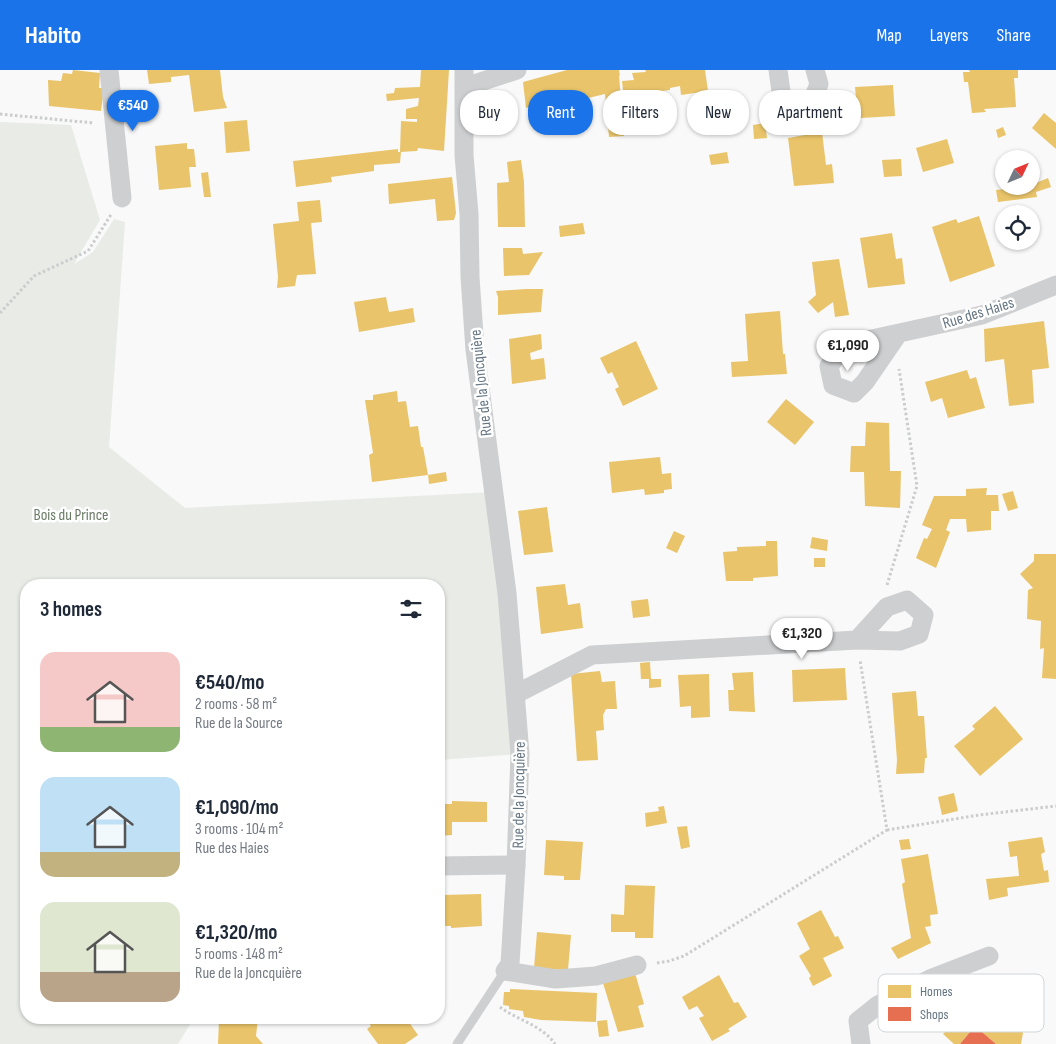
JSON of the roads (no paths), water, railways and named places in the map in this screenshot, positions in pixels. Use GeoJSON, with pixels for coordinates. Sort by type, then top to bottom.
{"type":"FeatureCollection","features":[{"type":"Feature","properties":{"kind":"street"},"geometry":{"type":"LineString","coordinates":[[109,70],[122,198]]}},
{"type":"Feature","properties":{"kind":"street"},"geometry":{"type":"LineString","coordinates":[[464,79],[517,70]]}},
{"type":"Feature","properties":{"kind":"street"},"geometry":{"type":"LineString","coordinates":[[778,70],[782,99],[799,107],[813,99],[819,84],[815,70]]}},
{"type":"Feature","properties":{"kind":"street","name":"Rue de la Joncquière"},"geometry":{"type":"LineString","coordinates":[[464,79],[464,156],[475,350],[507,593],[520,754],[510,964],[505,972]]}},
{"type":"Feature","properties":{"kind":"street","name":"Rue des Haies"},"geometry":{"type":"LineString","coordinates":[[898,334],[982,315],[1056,285]]}},
{"type":"Feature","properties":{"kind":"street"},"geometry":{"type":"LineString","coordinates":[[516,694],[592,655],[857,640],[900,641],[919,634],[924,615],[906,600],[887,607],[857,640]]}},
{"type":"Feature","properties":{"kind":"street","name":"Rue de la Joncquière"},"geometry":{"type":"LineString","coordinates":[[445,866],[516,865]]}},
{"type":"Feature","properties":{"kind":"street"},"geometry":{"type":"LineString","coordinates":[[942,974],[989,956]]}},
{"type":"Feature","properties":{"kind":"street"},"geometry":{"type":"LineString","coordinates":[[505,972],[556,979],[596,976],[637,965]]}},
{"type":"Feature","properties":{"kind":"street"},"geometry":{"type":"LineString","coordinates":[[861,1044],[858,1021],[878,1005]]}},
{"type":"Feature","properties":{"kind":"lane","name":"Rue de la Joncquière"},"geometry":{"type":"LineString","coordinates":[[457,1044],[505,972]]}},
{"type":"Feature","properties":{"kind":"park label","name":"Bois du Prince"},"geometry":{"type":"Point","coordinates":[71,514]}}]}
